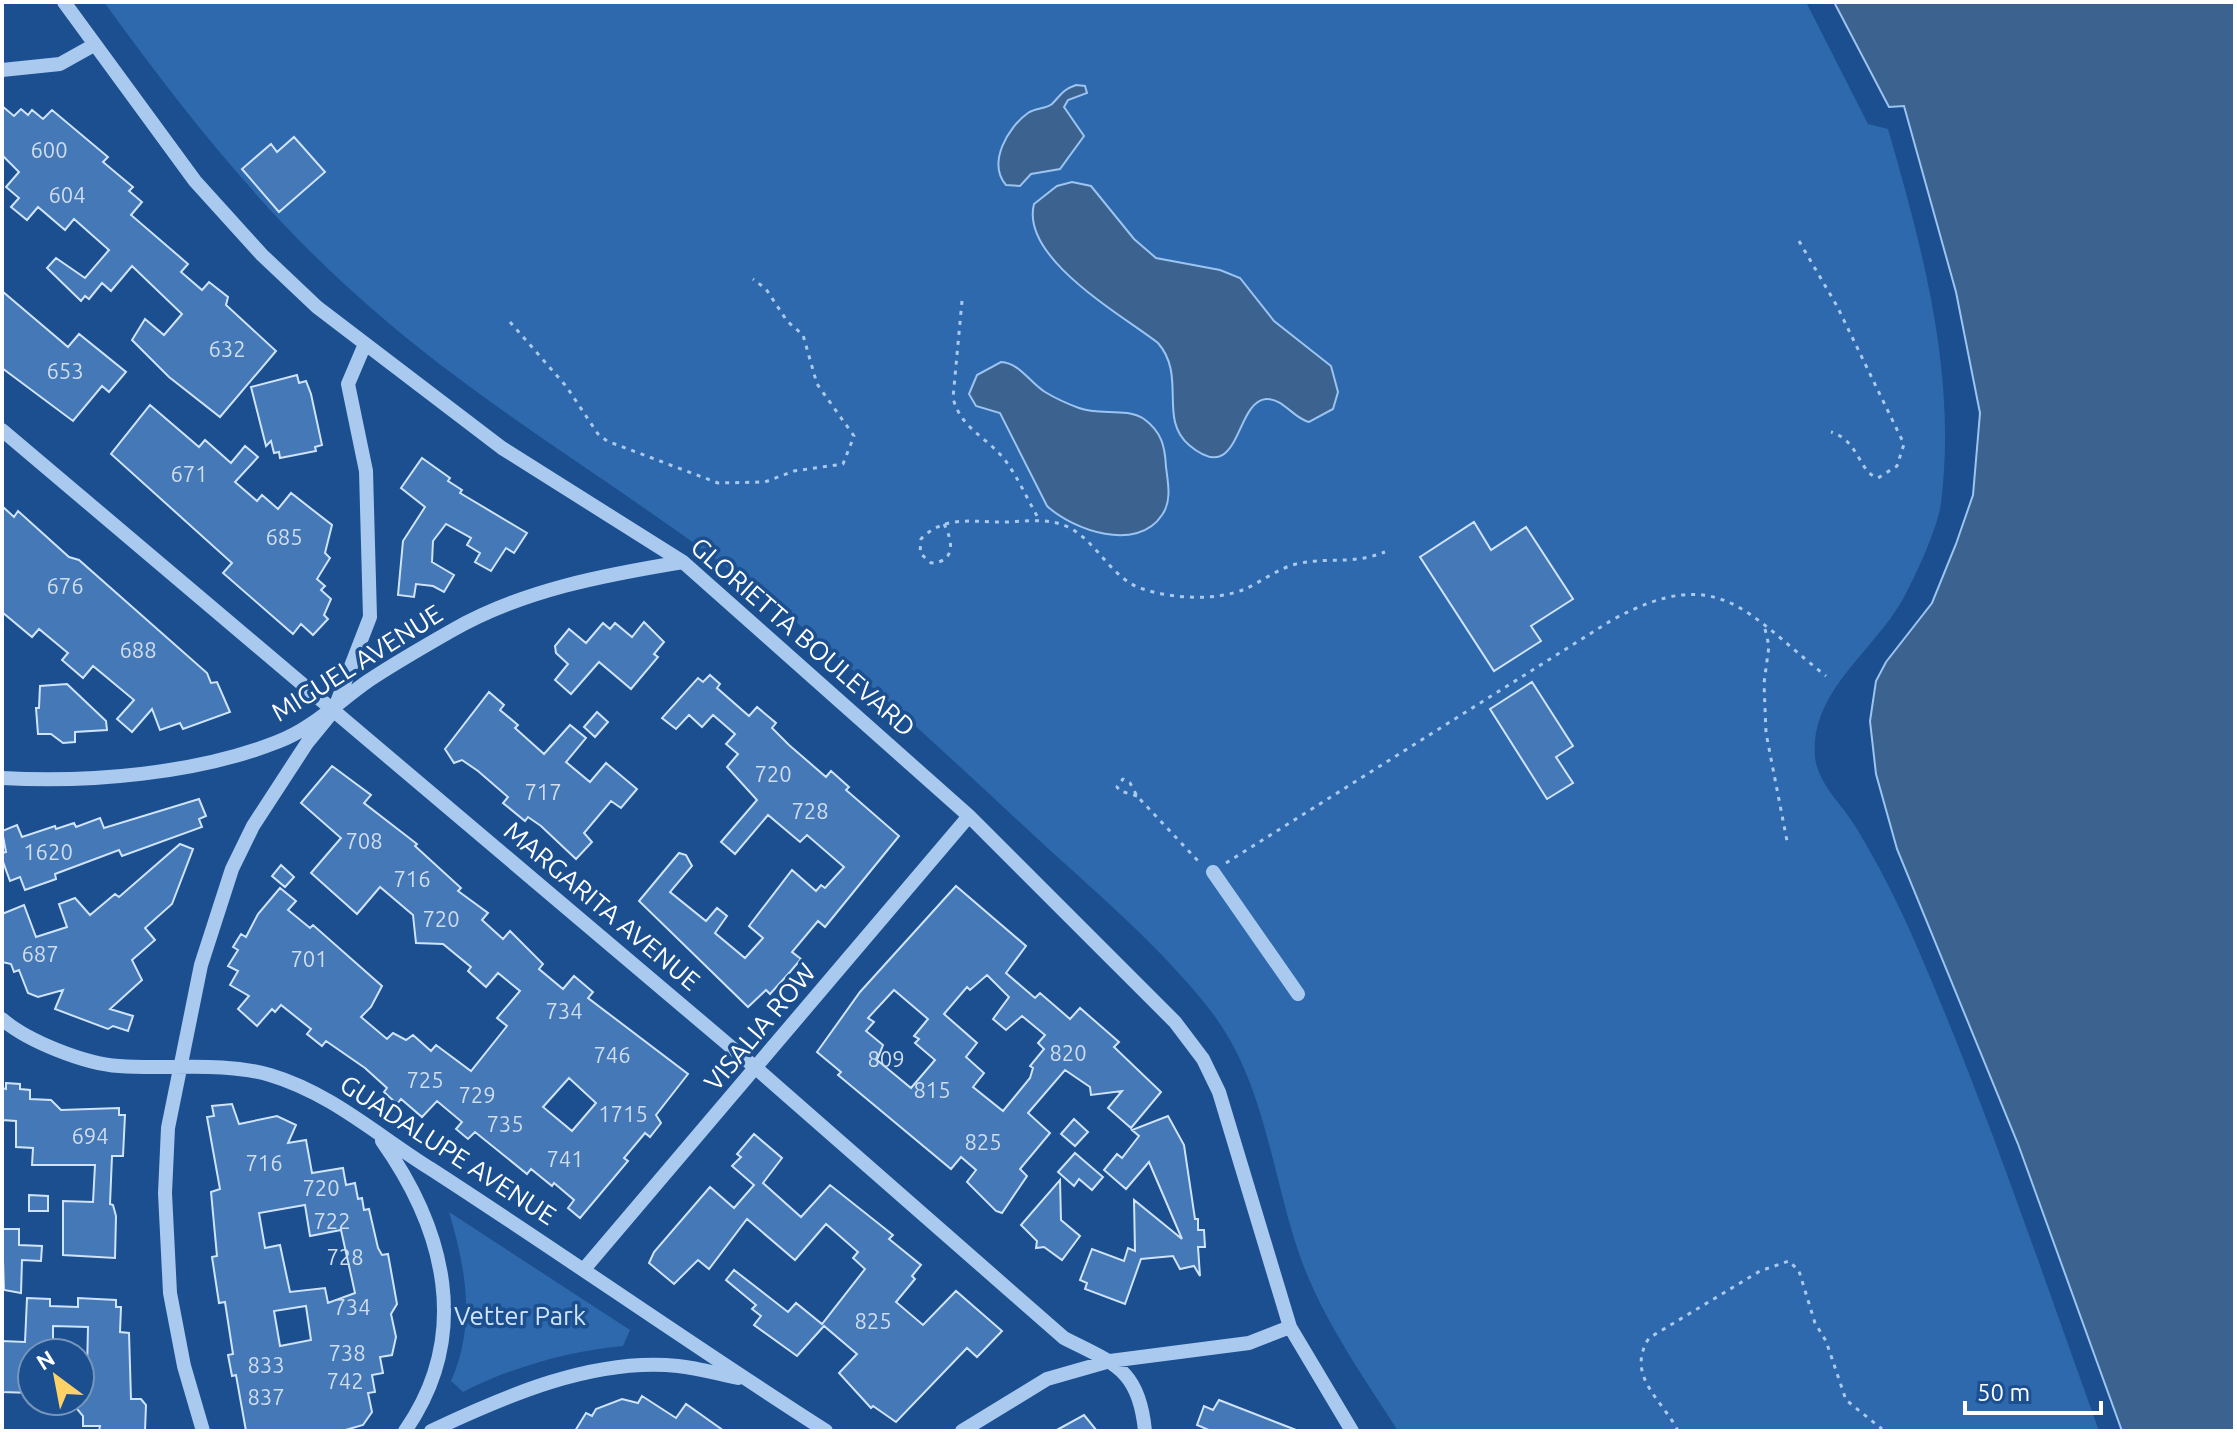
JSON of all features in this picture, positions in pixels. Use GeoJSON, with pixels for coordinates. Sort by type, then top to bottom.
{"type":"FeatureCollection","features":[{"type":"Feature","properties":{"kind":"street","name":"GLORIETTA BOULEVARD"},"geometry":{"type":"LineString","coordinates":[[64,2],[195,181],[252,244],[317,307],[502,448],[683,562],[969,816],[1175,1022],[1203,1059],[1230,1125],[1290,1327],[1352,1431]]}},
{"type":"Feature","properties":{"kind":"street"},"geometry":{"type":"LineString","coordinates":[[2,70],[60,64],[94,45]]}},
{"type":"Feature","properties":{"kind":"street"},"geometry":{"type":"LineString","coordinates":[[203,1431],[184,1366],[170,1293],[165,1193],[168,1128],[201,965],[232,869],[253,826],[307,743],[334,710],[370,617],[366,471],[348,384],[365,344]]}},
{"type":"Feature","properties":{"kind":"street","name":"MARGARITA AVENUE"},"geometry":{"type":"LineString","coordinates":[[2,430],[757,1069],[1064,1338],[1110,1361],[1132,1381],[1142,1401],[1145,1431]]}},
{"type":"Feature","properties":{"kind":"street","name":"MIGUEL AVENUE"},"geometry":{"type":"LineString","coordinates":[[2,778],[103,779],[196,763],[278,742],[334,710],[367,682],[443,636],[498,610],[590,578],[683,562]]}},
{"type":"Feature","properties":{"kind":"street","name":"VISALIA ROW"},"geometry":{"type":"LineString","coordinates":[[585,1268],[969,816]]}},
{"type":"Feature","properties":{"kind":"street"},"geometry":{"type":"LineString","coordinates":[[1213,872],[1298,994]]}},
{"type":"Feature","properties":{"kind":"street","name":"GUADALUPE AVENUE"},"geometry":{"type":"LineString","coordinates":[[2,1019],[42,1044],[116,1066],[241,1069],[311,1090],[349,1111],[382,1138],[585,1268],[746,1380],[826,1431]]}},
{"type":"Feature","properties":{"kind":"street"},"geometry":{"type":"LineString","coordinates":[[349,1111],[382,1142],[415,1190],[432,1236],[443,1283],[446,1328],[435,1370],[416,1415],[405,1431]]}},
{"type":"Feature","properties":{"kind":"street"},"geometry":{"type":"LineString","coordinates":[[962,1431],[1047,1379],[1110,1361],[1249,1343],[1290,1327]]}},
{"type":"Feature","properties":{"kind":"street"},"geometry":{"type":"LineString","coordinates":[[431,1431],[489,1404],[576,1376],[625,1366],[678,1366],[746,1380]]}},
{"type":"Feature","properties":{"kind":"path"},"geometry":{"type":"LineString","coordinates":[[1799,241],[1837,306],[1904,444],[1897,466],[1878,478],[1868,473],[1849,440],[1831,432]]}},
{"type":"Feature","properties":{"kind":"path"},"geometry":{"type":"LineString","coordinates":[[510,322],[566,386],[598,434],[607,441],[718,483],[765,482],[794,471],[843,464],[854,436],[817,384],[803,335],[787,321],[766,289],[753,279]]}},
{"type":"Feature","properties":{"kind":"path"},"geometry":{"type":"LineString","coordinates":[[962,301],[953,398],[956,410],[972,431],[1006,461],[1040,521]]}},
{"type":"Feature","properties":{"kind":"path"},"geometry":{"type":"LineString","coordinates":[[944,524],[950,537],[950,554],[945,560],[931,563],[920,553],[921,539],[944,524],[973,519],[1040,521],[1067,526],[1094,546],[1118,573],[1143,589],[1202,597],[1243,590],[1298,563],[1359,562],[1385,552]]}},
{"type":"Feature","properties":{"kind":"path"},"geometry":{"type":"LineString","coordinates":[[1137,796],[1120,791],[1117,787],[1123,779],[1213,872],[1644,604],[1680,593],[1712,595],[1746,612],[1826,676]]}},
{"type":"Feature","properties":{"kind":"path"},"geometry":{"type":"LineString","coordinates":[[1765,628],[1769,646],[1764,683],[1766,733],[1788,846]]}},
{"type":"Feature","properties":{"kind":"path"},"geometry":{"type":"LineString","coordinates":[[1678,1431],[1640,1370],[1641,1353],[1649,1338],[1760,1271],[1789,1261],[1799,1271],[1815,1323],[1826,1341],[1846,1400],[1882,1429]]}},
{"type":"Feature","properties":{"kind":"green space"},"geometry":{"type":"Polygon","coordinates":[[[104,2],[1806,2],[1868,124],[1888,129],[1934,313],[1944,408],[1945,455],[1939,513],[1921,563],[1893,615],[1834,690],[1823,711],[1816,733],[1817,767],[1874,858],[1918,949],[1990,1128],[2099,1431],[1398,1431],[1345,1347],[1310,1282],[1244,1067],[1229,1038],[1190,985],[1122,916],[918,728],[806,630],[684,536],[456,377],[332,273],[228,162],[104,2]]]}},
{"type":"Feature","properties":{"kind":"green space","name":"Vetter Park"},"geometry":{"type":"Polygon","coordinates":[[[449,1212],[630,1330],[623,1346],[541,1362],[463,1392],[451,1381],[464,1339],[466,1297],[449,1212]]]}},
{"type":"Feature","properties":{"kind":"shaded area"},"geometry":{"type":"Polygon","coordinates":[[[1834,2],[2235,2],[2235,1431],[2122,1431],[2018,1144],[1897,849],[1876,774],[1870,721],[1876,681],[1886,662],[1932,603],[1956,544],[1973,495],[1980,413],[1956,292],[1904,106],[1889,107],[1834,2]]]}},
{"type":"Feature","properties":{"kind":"shaded area"},"geometry":{"type":"Polygon","coordinates":[[[1076,85],[1085,86],[1087,93],[1068,100],[1064,107],[1084,136],[1060,169],[1031,174],[1020,186],[1006,185],[1001,176],[999,156],[1013,127],[1028,113],[1050,106],[1076,85]]]}},
{"type":"Feature","properties":{"kind":"shaded area"},"geometry":{"type":"Polygon","coordinates":[[[1072,182],[1091,186],[1134,239],[1156,258],[1220,270],[1240,278],[1274,321],[1331,366],[1338,392],[1333,409],[1309,422],[1278,402],[1266,399],[1256,404],[1228,451],[1218,457],[1206,456],[1189,445],[1175,423],[1171,369],[1158,343],[1077,283],[1042,245],[1034,224],[1034,204],[1057,186],[1072,182]]]}},
{"type":"Feature","properties":{"kind":"shaded area"},"geometry":{"type":"Polygon","coordinates":[[[1001,362],[1019,369],[1039,388],[1066,403],[1087,410],[1137,415],[1155,429],[1166,460],[1168,492],[1165,510],[1151,527],[1137,533],[1105,534],[1072,523],[1047,506],[1000,413],[976,406],[969,394],[977,375],[1001,362]]]}},
{"type":"Feature","properties":{"kind":"building"},"geometry":{"type":"Polygon","coordinates":[[[2,106],[14,116],[21,109],[28,115],[32,110],[43,119],[52,110],[108,157],[103,162],[133,187],[129,191],[142,202],[131,215],[188,264],[181,272],[202,290],[209,282],[228,297],[226,305],[276,351],[220,417],[169,377],[132,340],[145,319],[164,335],[182,314],[132,266],[111,291],[102,283],[89,299],[85,296],[81,301],[47,268],[56,258],[85,278],[109,250],[74,219],[65,230],[38,207],[27,220],[11,207],[19,198],[6,187],[19,172],[2,155],[2,106]]]}},
{"type":"Feature","properties":{"kind":"building"},"geometry":{"type":"Polygon","coordinates":[[[294,137],[325,172],[279,212],[242,169],[271,144],[277,152],[294,137]]]}},
{"type":"Feature","properties":{"kind":"building"},"geometry":{"type":"Polygon","coordinates":[[[2,291],[68,347],[79,334],[126,372],[109,392],[102,386],[73,421],[2,368],[2,291]]]}},
{"type":"Feature","properties":{"kind":"building"},"geometry":{"type":"Polygon","coordinates":[[[297,375],[299,383],[306,381],[311,394],[322,445],[315,447],[316,451],[280,458],[279,452],[274,453],[271,441],[266,446],[251,387],[297,375]]]}},
{"type":"Feature","properties":{"kind":"building"},"geometry":{"type":"Polygon","coordinates":[[[150,405],[199,447],[205,440],[231,463],[245,446],[258,457],[235,482],[257,501],[262,495],[278,509],[291,493],[332,525],[325,553],[330,558],[317,579],[325,586],[321,590],[331,599],[324,615],[328,619],[313,635],[301,624],[293,634],[223,573],[232,563],[111,454],[150,405]]]}},
{"type":"Feature","properties":{"kind":"building"},"geometry":{"type":"Polygon","coordinates":[[[422,458],[450,478],[448,481],[462,490],[460,493],[527,533],[514,553],[506,548],[491,571],[475,562],[480,553],[467,545],[471,538],[446,524],[433,541],[432,562],[454,575],[444,592],[433,586],[416,584],[414,597],[398,595],[403,541],[425,507],[401,488],[422,458]]]}},
{"type":"Feature","properties":{"kind":"building"},"geometry":{"type":"Polygon","coordinates":[[[2,506],[14,517],[18,511],[69,557],[79,560],[207,673],[211,683],[217,682],[230,712],[183,729],[180,723],[160,730],[152,709],[132,732],[117,719],[134,700],[93,666],[83,678],[62,660],[68,653],[39,629],[32,637],[2,612],[2,506]]]}},
{"type":"Feature","properties":{"kind":"building"},"geometry":{"type":"Polygon","coordinates":[[[1474,522],[1491,550],[1526,527],[1573,599],[1531,626],[1541,641],[1494,671],[1420,557],[1474,522]]]}},
{"type":"Feature","properties":{"kind":"building"},"geometry":{"type":"Polygon","coordinates":[[[644,622],[664,642],[654,654],[658,657],[631,689],[599,662],[571,694],[555,680],[568,664],[556,653],[555,646],[569,629],[586,643],[603,623],[610,629],[615,623],[632,637],[644,622]]]}},
{"type":"Feature","properties":{"kind":"building"},"geometry":{"type":"Polygon","coordinates":[[[710,675],[720,684],[717,688],[749,716],[757,707],[776,723],[772,728],[789,745],[826,777],[831,771],[849,787],[846,790],[899,836],[825,927],[818,921],[792,952],[801,959],[790,972],[770,994],[766,990],[748,1007],[639,901],[679,853],[686,855],[692,866],[670,892],[706,921],[717,908],[727,916],[715,933],[745,958],[763,938],[749,926],[792,870],[816,891],[821,885],[825,888],[844,867],[807,835],[800,842],[768,815],[735,854],[721,842],[757,800],[727,767],[738,754],[726,744],[735,734],[713,715],[702,727],[689,715],[676,729],[662,718],[698,678],[703,682],[710,675]]]}},
{"type":"Feature","properties":{"kind":"building"},"geometry":{"type":"Polygon","coordinates":[[[1532,682],[1573,746],[1556,757],[1573,783],[1547,799],[1490,709],[1532,682]]]}},
{"type":"Feature","properties":{"kind":"building"},"geometry":{"type":"Polygon","coordinates":[[[67,684],[106,721],[107,730],[75,732],[75,742],[63,743],[51,734],[38,734],[36,708],[39,708],[40,686],[67,684]]]}},
{"type":"Feature","properties":{"kind":"building"},"geometry":{"type":"Polygon","coordinates":[[[489,692],[504,705],[500,710],[518,725],[515,728],[544,754],[570,725],[586,738],[566,762],[590,782],[606,763],[637,789],[621,808],[611,801],[584,833],[592,842],[576,859],[541,826],[528,817],[525,821],[503,803],[508,797],[478,771],[462,760],[454,763],[445,749],[489,692]]]}},
{"type":"Feature","properties":{"kind":"building"},"geometry":{"type":"Polygon","coordinates":[[[597,712],[608,722],[595,737],[584,727],[597,712]]]}},
{"type":"Feature","properties":{"kind":"building"},"geometry":{"type":"Polygon","coordinates":[[[332,766],[371,795],[364,803],[417,844],[415,846],[461,888],[458,891],[488,913],[482,920],[503,939],[510,931],[543,964],[539,969],[563,989],[574,976],[593,992],[588,998],[688,1074],[656,1115],[661,1123],[650,1137],[645,1133],[624,1158],[628,1161],[580,1218],[568,1208],[574,1200],[554,1183],[552,1186],[531,1169],[527,1174],[475,1132],[468,1139],[456,1129],[462,1122],[437,1101],[422,1117],[401,1099],[397,1104],[384,1092],[387,1088],[365,1068],[326,1041],[322,1046],[307,1034],[311,1029],[281,1005],[275,1012],[272,1009],[257,1026],[238,1009],[249,996],[230,985],[238,971],[228,966],[238,950],[233,947],[241,934],[246,937],[258,914],[280,888],[296,901],[288,910],[310,928],[313,925],[382,986],[371,1007],[361,1017],[387,1039],[393,1033],[406,1040],[413,1035],[431,1051],[436,1045],[471,1071],[507,1026],[497,1018],[520,991],[498,973],[486,987],[468,971],[471,967],[443,944],[416,943],[413,915],[380,887],[357,914],[311,873],[341,838],[301,803],[332,766]],[[569,1078],[543,1107],[572,1131],[596,1103],[569,1078]]]}},
{"type":"Feature","properties":{"kind":"building"},"geometry":{"type":"Polygon","coordinates":[[[199,799],[206,816],[199,819],[202,827],[122,856],[119,850],[55,874],[56,879],[25,890],[20,877],[10,881],[2,859],[2,853],[6,852],[2,831],[17,825],[22,837],[55,826],[56,829],[74,823],[76,827],[100,818],[104,828],[199,799]]]}},
{"type":"Feature","properties":{"kind":"building"},"geometry":{"type":"Polygon","coordinates":[[[180,844],[193,849],[172,904],[145,928],[155,940],[132,960],[142,980],[110,1009],[133,1016],[128,1031],[113,1026],[108,1029],[55,1009],[63,990],[38,997],[28,993],[19,970],[14,972],[11,964],[2,962],[2,914],[24,905],[36,937],[67,927],[59,904],[75,898],[90,915],[115,894],[119,897],[180,844]]]}},
{"type":"Feature","properties":{"kind":"building"},"geometry":{"type":"Polygon","coordinates":[[[281,865],[294,877],[285,887],[272,876],[281,865]]]}},
{"type":"Feature","properties":{"kind":"building"},"geometry":{"type":"Polygon","coordinates":[[[956,886],[1026,946],[1006,973],[1035,998],[1040,993],[1070,1019],[1080,1008],[1119,1042],[1114,1047],[1161,1092],[1131,1128],[1108,1108],[1122,1091],[1091,1095],[1090,1087],[1065,1070],[1028,1113],[1050,1133],[1020,1169],[1027,1176],[1002,1213],[996,1211],[967,1182],[976,1170],[961,1157],[951,1169],[838,1075],[841,1072],[817,1052],[860,992],[956,886]],[[987,975],[970,990],[967,987],[944,1014],[977,1043],[966,1057],[984,1073],[973,1087],[1003,1111],[1030,1078],[1033,1068],[1030,1066],[1044,1049],[1038,1043],[1045,1035],[1022,1016],[1006,1030],[993,1019],[1009,997],[987,975]],[[894,990],[868,1018],[874,1022],[866,1031],[883,1045],[877,1060],[911,1088],[935,1060],[915,1043],[919,1039],[914,1036],[928,1019],[894,990]]]}},
{"type":"Feature","properties":{"kind":"building"},"geometry":{"type":"Polygon","coordinates":[[[6,1083],[20,1084],[20,1089],[30,1090],[30,1099],[51,1100],[61,1110],[119,1108],[119,1115],[125,1115],[123,1156],[112,1156],[110,1204],[116,1216],[115,1258],[63,1255],[63,1201],[93,1202],[95,1165],[32,1165],[33,1148],[16,1147],[16,1121],[2,1120],[2,1088],[6,1089],[6,1083]]]}},
{"type":"Feature","properties":{"kind":"building"},"geometry":{"type":"Polygon","coordinates":[[[232,1104],[239,1124],[277,1116],[296,1125],[288,1143],[306,1140],[312,1173],[343,1168],[346,1185],[355,1183],[358,1199],[362,1198],[364,1210],[369,1209],[378,1248],[382,1255],[388,1254],[397,1304],[391,1314],[396,1337],[392,1355],[380,1357],[383,1373],[372,1375],[375,1392],[368,1393],[372,1412],[363,1425],[342,1431],[246,1431],[236,1375],[232,1376],[228,1355],[233,1354],[225,1302],[219,1303],[212,1257],[217,1256],[211,1192],[220,1189],[207,1117],[214,1116],[212,1106],[232,1104]],[[305,1205],[259,1213],[265,1248],[280,1245],[290,1292],[325,1288],[328,1303],[355,1293],[341,1230],[310,1236],[305,1205]],[[306,1306],[274,1311],[280,1346],[311,1340],[306,1306]]]}},
{"type":"Feature","properties":{"kind":"building"},"geometry":{"type":"Polygon","coordinates":[[[1168,1116],[1184,1145],[1195,1219],[1198,1219],[1198,1230],[1204,1230],[1205,1247],[1198,1247],[1200,1276],[1194,1266],[1180,1269],[1173,1256],[1141,1259],[1125,1304],[1085,1289],[1087,1283],[1080,1280],[1092,1249],[1124,1261],[1128,1248],[1135,1251],[1134,1200],[1182,1239],[1149,1162],[1126,1189],[1104,1170],[1117,1154],[1122,1158],[1139,1136],[1132,1130],[1168,1116]]]}},
{"type":"Feature","properties":{"kind":"building"},"geometry":{"type":"Polygon","coordinates":[[[1074,1119],[1088,1132],[1075,1146],[1061,1134],[1074,1119]]]}},
{"type":"Feature","properties":{"kind":"building"},"geometry":{"type":"Polygon","coordinates":[[[754,1134],[782,1158],[763,1183],[801,1217],[830,1185],[893,1235],[889,1239],[921,1265],[912,1276],[915,1279],[896,1302],[923,1325],[956,1291],[1002,1331],[977,1357],[967,1348],[896,1422],[873,1406],[871,1408],[839,1373],[857,1354],[824,1326],[797,1356],[754,1325],[761,1316],[752,1309],[756,1305],[726,1280],[734,1270],[788,1312],[796,1303],[822,1324],[865,1269],[853,1258],[858,1252],[826,1224],[795,1260],[747,1219],[709,1269],[698,1260],[674,1284],[649,1263],[654,1252],[710,1187],[734,1208],[754,1185],[732,1166],[741,1157],[737,1154],[754,1134]]]}},
{"type":"Feature","properties":{"kind":"building"},"geometry":{"type":"Polygon","coordinates":[[[1075,1153],[1103,1177],[1092,1190],[1079,1179],[1074,1186],[1058,1172],[1075,1153]]]}},
{"type":"Feature","properties":{"kind":"building"},"geometry":{"type":"Polygon","coordinates":[[[1060,1180],[1061,1220],[1080,1236],[1062,1260],[1044,1247],[1036,1248],[1037,1241],[1021,1225],[1060,1180]]]}},
{"type":"Feature","properties":{"kind":"building"},"geometry":{"type":"Polygon","coordinates":[[[29,1195],[48,1196],[48,1211],[29,1211],[29,1195]]]}},
{"type":"Feature","properties":{"kind":"building"},"geometry":{"type":"Polygon","coordinates":[[[2,1229],[19,1229],[19,1245],[42,1246],[41,1261],[22,1260],[21,1293],[4,1290],[2,1229]]]}},
{"type":"Feature","properties":{"kind":"building"},"geometry":{"type":"Polygon","coordinates":[[[27,1298],[50,1299],[50,1306],[78,1307],[78,1298],[116,1300],[116,1307],[121,1307],[120,1332],[129,1333],[131,1399],[141,1399],[146,1405],[145,1431],[99,1431],[100,1426],[83,1426],[83,1417],[96,1417],[96,1337],[88,1337],[88,1327],[53,1326],[53,1337],[25,1337],[27,1298]]]}},
{"type":"Feature","properties":{"kind":"building"},"geometry":{"type":"Polygon","coordinates":[[[2,1341],[16,1342],[16,1392],[2,1392],[2,1341]]]}},
{"type":"Feature","properties":{"kind":"building"},"geometry":{"type":"Polygon","coordinates":[[[642,1396],[676,1418],[686,1404],[724,1431],[575,1431],[586,1413],[592,1416],[596,1409],[622,1399],[638,1403],[642,1396]]]}},
{"type":"Feature","properties":{"kind":"building"},"geometry":{"type":"Polygon","coordinates":[[[1219,1400],[1296,1430],[1211,1431],[1197,1425],[1204,1406],[1213,1410],[1219,1400]]]}},
{"type":"Feature","properties":{"kind":"building"},"geometry":{"type":"Polygon","coordinates":[[[1084,1415],[1097,1431],[1055,1431],[1084,1415]]]}}]}
